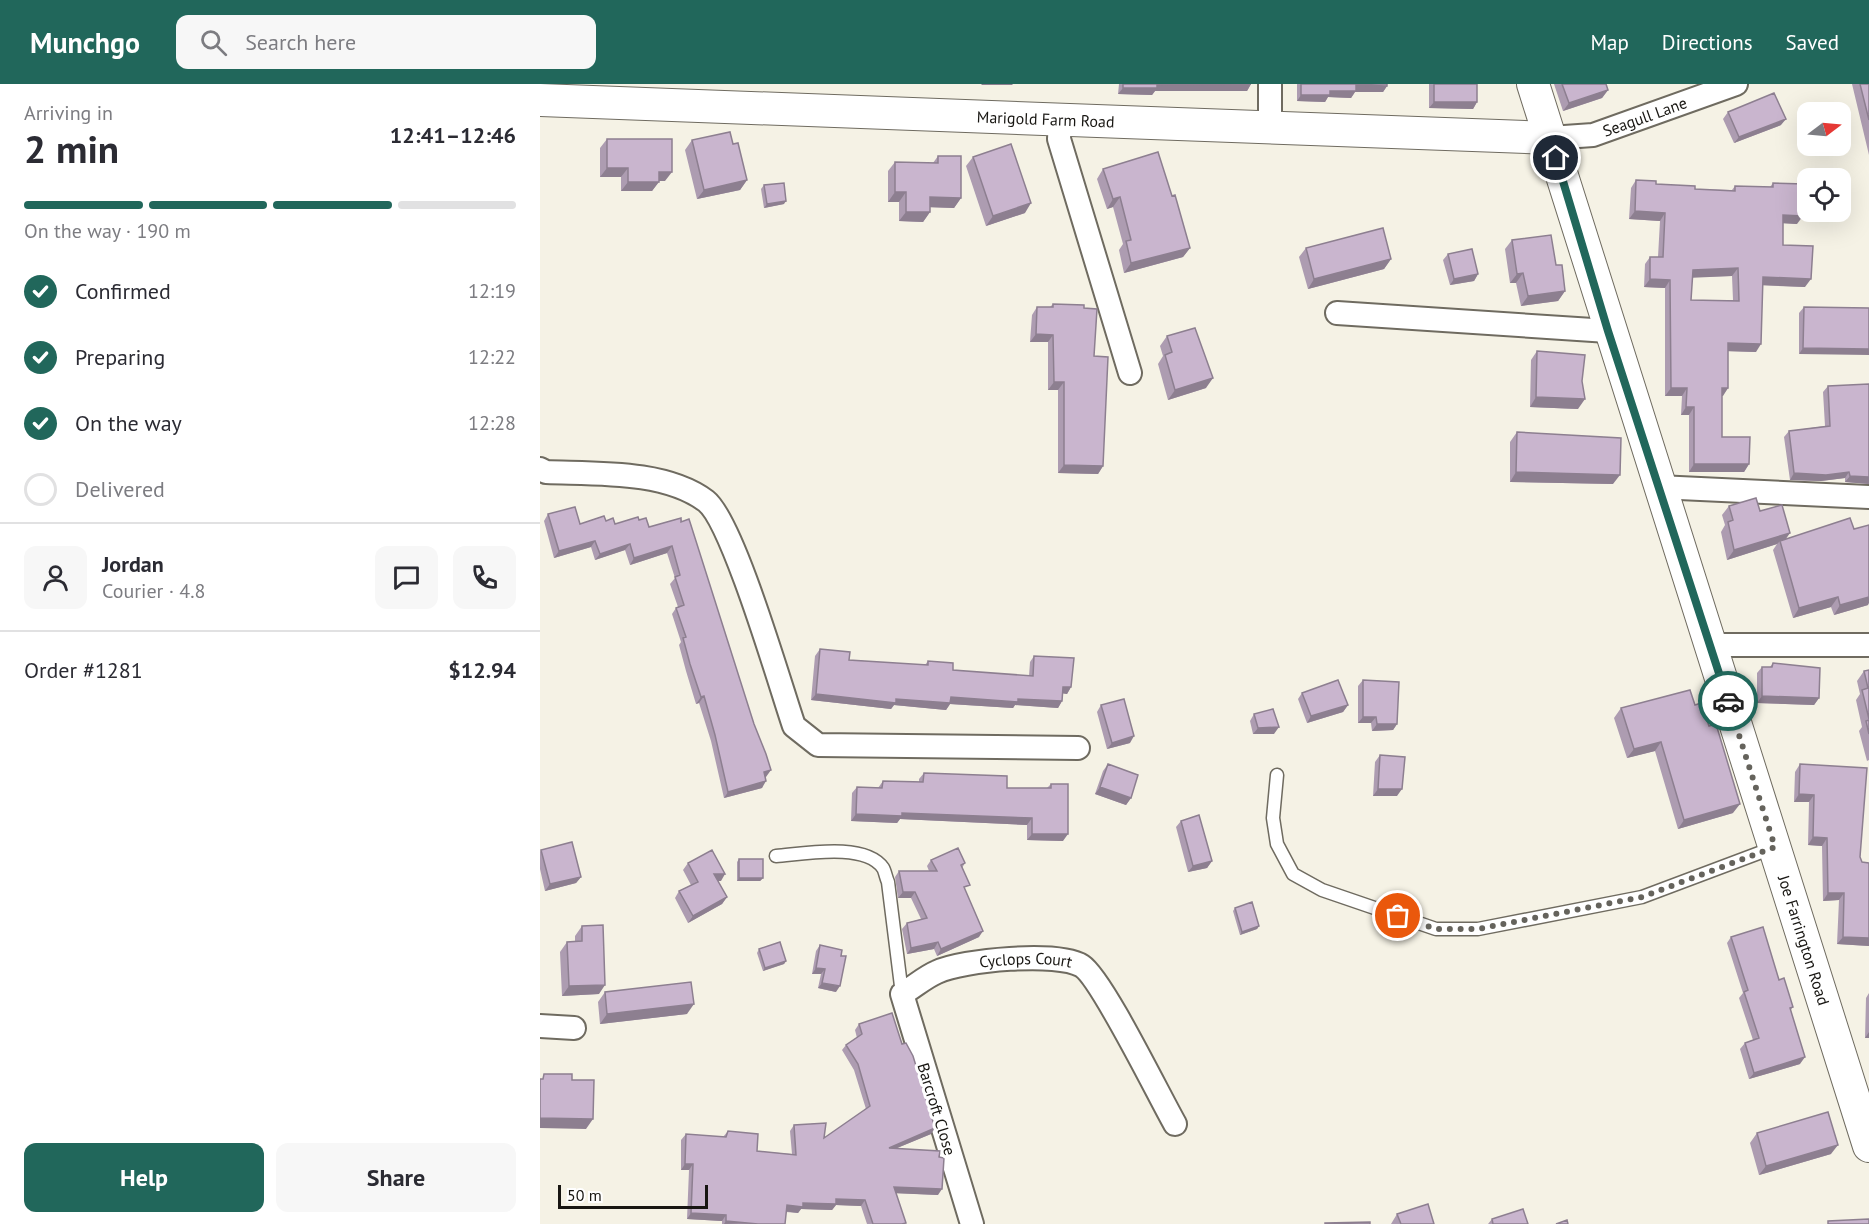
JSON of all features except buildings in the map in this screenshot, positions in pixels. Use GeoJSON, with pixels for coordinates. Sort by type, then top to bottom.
{"type":"FeatureCollection","features":[{"type":"Feature","properties":{"kind":"main road","name":"Joe Farrington Road"},"geometry":{"type":"LineString","coordinates":[[1533,84],[1608,331],[1869,1146]]}},
{"type":"Feature","properties":{"kind":"main road","name":"Marigold Farm Road"},"geometry":{"type":"LineString","coordinates":[[540,100],[646,99],[1060,120],[1550,138]]}},
{"type":"Feature","properties":{"kind":"street"},"geometry":{"type":"LineString","coordinates":[[1269,84],[1270,127]]}},
{"type":"Feature","properties":{"kind":"street","name":"Seagull Lane"},"geometry":{"type":"LineString","coordinates":[[1550,138],[1593,135],[1736,84]]}},
{"type":"Feature","properties":{"kind":"street"},"geometry":{"type":"LineString","coordinates":[[1060,120],[1059,139],[1130,373]]}},
{"type":"Feature","properties":{"kind":"street"},"geometry":{"type":"LineString","coordinates":[[1337,313],[1608,331]]}},
{"type":"Feature","properties":{"kind":"street"},"geometry":{"type":"LineString","coordinates":[[540,469],[546,472],[635,476],[684,489],[708,502],[730,537],[794,726],[818,745],[1078,748]]}},
{"type":"Feature","properties":{"kind":"street"},"geometry":{"type":"LineString","coordinates":[[1658,487],[1869,498]]}},
{"type":"Feature","properties":{"kind":"street"},"geometry":{"type":"LineString","coordinates":[[1710,645],[1869,645]]}},
{"type":"Feature","properties":{"kind":"street","name":"Cyclops Court"},"geometry":{"type":"LineString","coordinates":[[902,994],[937,972],[972,961],[1055,959],[1082,966],[1101,991],[1175,1124]]}},
{"type":"Feature","properties":{"kind":"street","name":"Barcroft Close"},"geometry":{"type":"LineString","coordinates":[[902,994],[972,1224]]}},
{"type":"Feature","properties":{"kind":"street"},"geometry":{"type":"LineString","coordinates":[[540,1026],[574,1028]]}},
{"type":"Feature","properties":{"kind":"lane"},"geometry":{"type":"LineString","coordinates":[[1277,776],[1274,827],[1277,844],[1293,874],[1322,890],[1436,929],[1478,929],[1642,897],[1775,847]]}},
{"type":"Feature","properties":{"kind":"lane"},"geometry":{"type":"LineString","coordinates":[[776,856],[848,851],[869,858],[883,868],[888,882],[902,994]]}},
{"type":"Feature","properties":{"kind":"way so far"},"geometry":{"type":"LineString","coordinates":[[1398,916],[1436,929],[1478,929],[1642,897],[1775,847],[1728,701]]}},
{"type":"Feature","properties":{"kind":"route"},"geometry":{"type":"LineString","coordinates":[[1556,158],[1608,331],[1728,701]]}}]}
